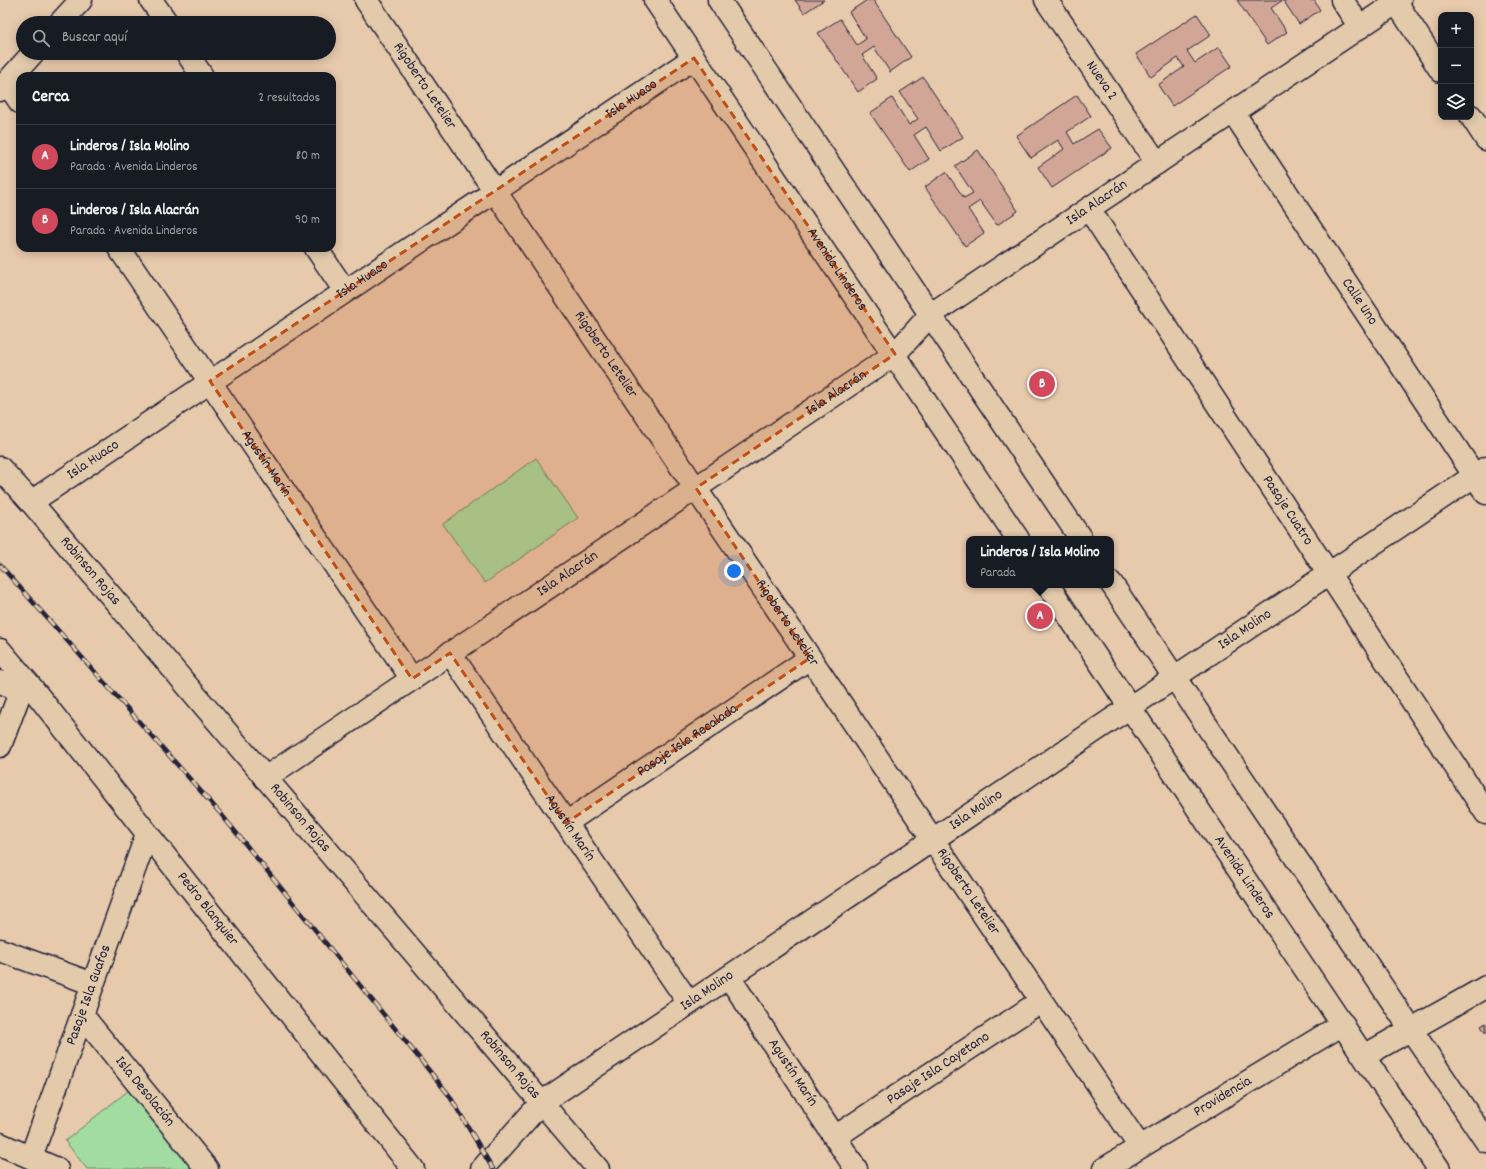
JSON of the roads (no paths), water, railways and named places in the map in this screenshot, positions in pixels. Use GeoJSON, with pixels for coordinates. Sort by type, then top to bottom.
{"type":"FeatureCollection","features":[{"type":"Feature","properties":{"kind":"street"},"geometry":{"type":"LineString","coordinates":[[66,16],[81,0]]}},
{"type":"Feature","properties":{"kind":"street"},"geometry":{"type":"LineString","coordinates":[[151,0],[162,16]]}},
{"type":"Feature","properties":{"kind":"street","name":"Rigoberto Letelier"},"geometry":{"type":"LineString","coordinates":[[366,0],[1140,1147]]}},
{"type":"Feature","properties":{"kind":"street","name":"Avenida Linderos"},"geometry":{"type":"LineString","coordinates":[[655,0],[895,354],[1016,536]]}},
{"type":"Feature","properties":{"kind":"street"},"geometry":{"type":"LineString","coordinates":[[719,0],[1079,536]]}},
{"type":"Feature","properties":{"kind":"street","name":"Nueva 2"},"geometry":{"type":"LineString","coordinates":[[1046,0],[1157,163]]}},
{"type":"Feature","properties":{"kind":"street"},"geometry":{"type":"LineString","coordinates":[[1342,0],[1360,27]]}},
{"type":"Feature","properties":{"kind":"street"},"geometry":{"type":"LineString","coordinates":[[1398,1],[1438,66]]}},
{"type":"Feature","properties":{"kind":"street","name":"Isla Alacrán"},"geometry":{"type":"LineString","coordinates":[[265,778],[895,354],[930,314],[1398,1]]}},
{"type":"Feature","properties":{"kind":"street","name":"Isla Huaco"},"geometry":{"type":"LineString","coordinates":[[31,502],[694,58]]}},
{"type":"Feature","properties":{"kind":"street"},"geometry":{"type":"LineString","coordinates":[[16,98],[3,86],[27,60]]}},
{"type":"Feature","properties":{"kind":"street"},"geometry":{"type":"LineString","coordinates":[[191,60],[199,72]]}},
{"type":"Feature","properties":{"kind":"street","name":"Calle Uno"},"geometry":{"type":"LineString","coordinates":[[1232,112],[1482,479]]}},
{"type":"Feature","properties":{"kind":"street"},"geometry":{"type":"LineString","coordinates":[[1474,120],[1486,139]]}},
{"type":"Feature","properties":{"kind":"street","name":"Pasaje Cuatro"},"geometry":{"type":"LineString","coordinates":[[1088,209],[1486,813]]}},
{"type":"Feature","properties":{"kind":"street","name":"Agustín Marín"},"geometry":{"type":"LineString","coordinates":[[122,252],[412,679]]}},
{"type":"Feature","properties":{"kind":"street"},"geometry":{"type":"LineString","coordinates":[[319,252],[345,291]]}},
{"type":"Feature","properties":{"kind":"street","name":"Robinson Rojas"},"geometry":{"type":"LineString","coordinates":[[0,468],[31,502],[598,1169]]}},
{"type":"Feature","properties":{"kind":"street","name":"Isla Molino"},"geometry":{"type":"LineString","coordinates":[[482,1169],[541,1103],[1329,574],[1482,479]]}},
{"type":"Feature","properties":{"kind":"street","name":"Avenida Linderos"},"geometry":{"type":"LineString","coordinates":[[1050,588],[1439,1169]]}},
{"type":"Feature","properties":{"kind":"street"},"geometry":{"type":"LineString","coordinates":[[1114,588],[1486,1141]]}},
{"type":"Feature","properties":{"kind":"street","name":"Pedro Blanquier"},"geometry":{"type":"LineString","coordinates":[[0,650],[25,687],[147,834],[413,1169]]}},
{"type":"Feature","properties":{"kind":"street","name":"Agustín Marín"},"geometry":{"type":"LineString","coordinates":[[450,653],[689,1004]]}},
{"type":"Feature","properties":{"kind":"street","name":"Pasaje Isla Recalada"},"geometry":{"type":"LineString","coordinates":[[566,824],[810,658]]}},
{"type":"Feature","properties":{"kind":"street"},"geometry":{"type":"LineString","coordinates":[[0,682],[25,687],[0,746]]}},
{"type":"Feature","properties":{"kind":"street","name":"Pasaje Isla Guafos"},"geometry":{"type":"LineString","coordinates":[[31,1157],[147,834]]}},
{"type":"Feature","properties":{"kind":"street"},"geometry":{"type":"LineString","coordinates":[[0,950],[93,984]]}},
{"type":"Feature","properties":{"kind":"street","name":"Agustín Marín"},"geometry":{"type":"LineString","coordinates":[[729,977],[856,1169]]}},
{"type":"Feature","properties":{"kind":"street"},"geometry":{"type":"LineString","coordinates":[[1364,1056],[1486,987]]}},
{"type":"Feature","properties":{"kind":"street","name":"Pasaje Isla Cayetano"},"geometry":{"type":"LineString","coordinates":[[835,1137],[1041,1001]]}},
{"type":"Feature","properties":{"kind":"street","name":"Isla Desolación"},"geometry":{"type":"LineString","coordinates":[[82,1015],[207,1169]]}},
{"type":"Feature","properties":{"kind":"street","name":"Providencia"},"geometry":{"type":"LineString","coordinates":[[1104,1169],[1342,1024]]}},
{"type":"Feature","properties":{"kind":"street"},"geometry":{"type":"LineString","coordinates":[[0,1144],[57,1169]]}},
{"type":"Feature","properties":{"kind":"railway"},"geometry":{"type":"LineString","coordinates":[[0,565],[221,814],[449,1095],[493,1169]]}},
{"type":"Feature","properties":{"kind":"place","name":"Linderos / Isla Alacrán"},"geometry":{"type":"Point","coordinates":[1042,384]}},
{"type":"Feature","properties":{"kind":"place","name":"Linderos / Isla Molino"},"geometry":{"type":"Point","coordinates":[1040,616]}}]}
